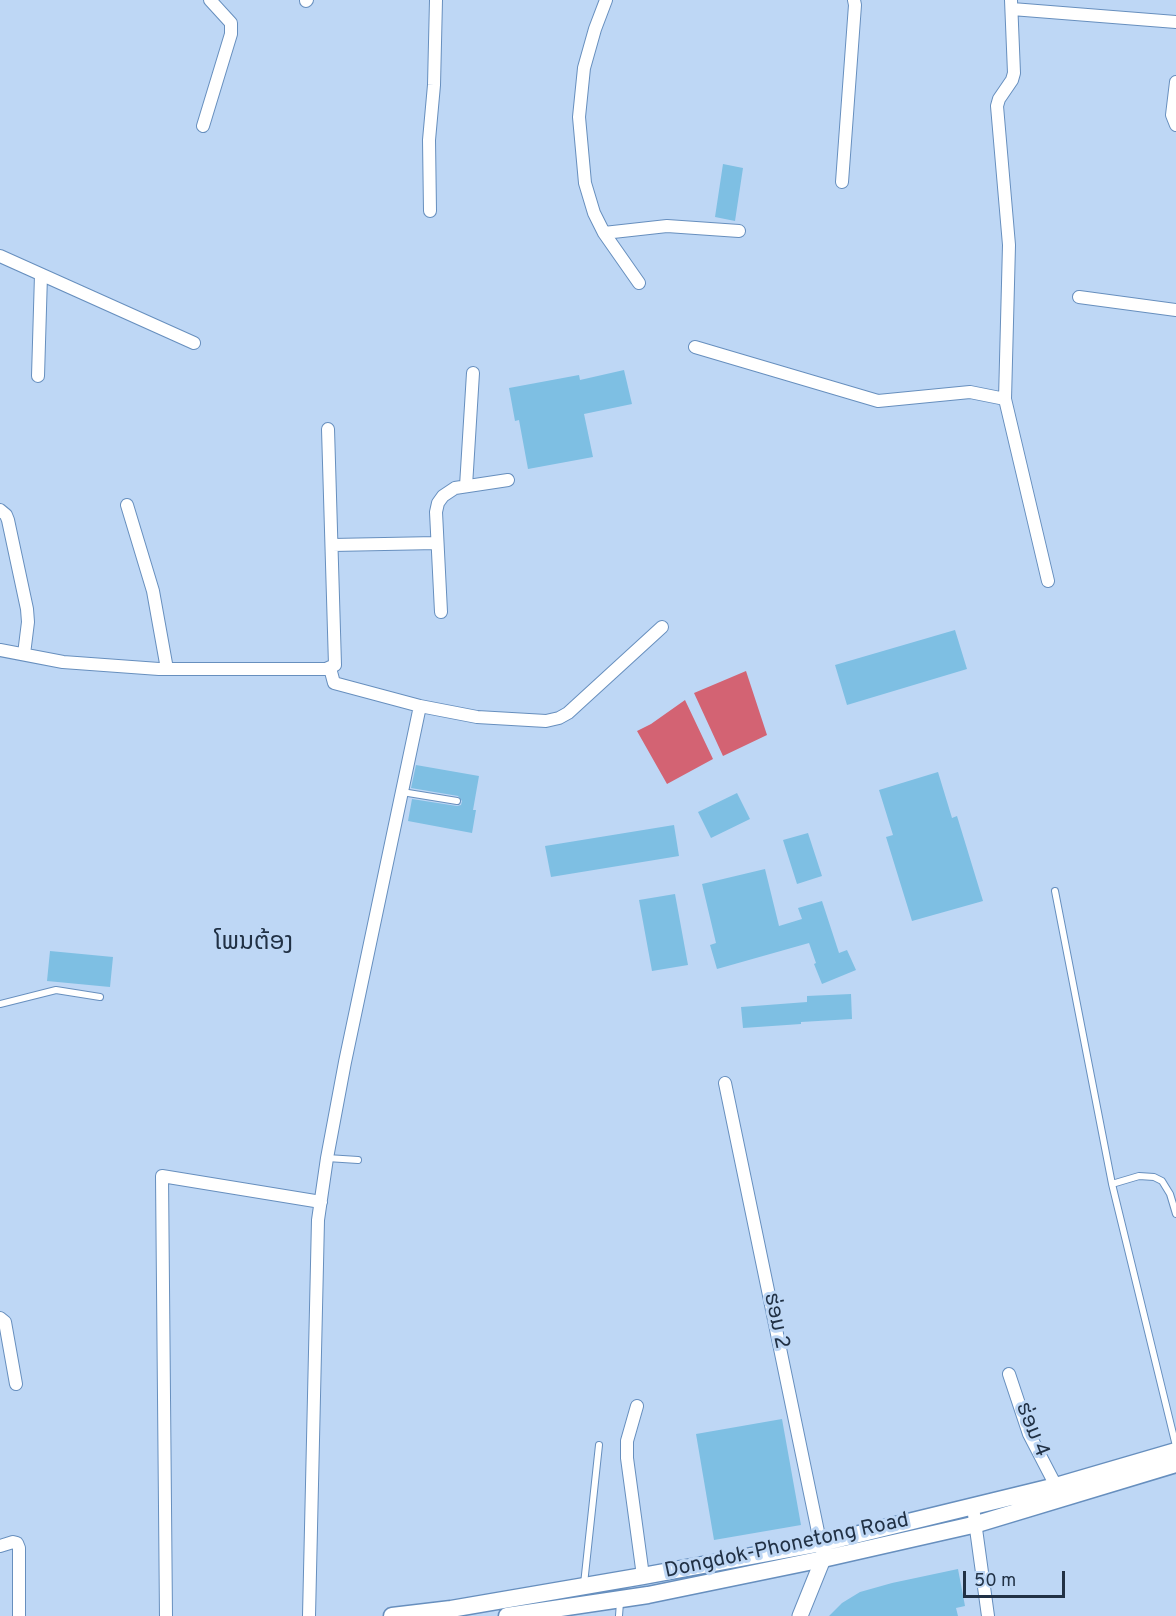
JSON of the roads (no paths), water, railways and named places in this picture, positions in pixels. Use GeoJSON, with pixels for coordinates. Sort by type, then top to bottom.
{"type":"FeatureCollection","features":[{"type":"Feature","properties":{"kind":"main road","name":"Dongdok-Phonetong Road"},"geometry":{"type":"LineString","coordinates":[[507,1616],[620,1608],[1176,1451]]}},
{"type":"Feature","properties":{"kind":"main road","name":"Dongdok-Phonetong Road"},"geometry":{"type":"LineString","coordinates":[[392,1616],[451,1609],[643,1576],[822,1551],[976,1524],[1176,1464]]}},
{"type":"Feature","properties":{"kind":"street"},"geometry":{"type":"LineString","coordinates":[[203,126],[231,34],[231,24],[210,0]]}},
{"type":"Feature","properties":{"kind":"street"},"geometry":{"type":"LineString","coordinates":[[430,211],[429,140],[434,85],[436,0]]}},
{"type":"Feature","properties":{"kind":"street"},"geometry":{"type":"LineString","coordinates":[[606,0],[584,68],[579,117],[585,183],[594,213],[604,233],[639,283]]}},
{"type":"Feature","properties":{"kind":"street"},"geometry":{"type":"LineString","coordinates":[[842,182],[854,0]]}},
{"type":"Feature","properties":{"kind":"street"},"geometry":{"type":"LineString","coordinates":[[1048,580],[1005,399],[1009,245],[997,106],[1014,73],[1012,5],[1176,22]]}},
{"type":"Feature","properties":{"kind":"street"},"geometry":{"type":"LineString","coordinates":[[1176,82],[1172,115],[1176,125]]}},
{"type":"Feature","properties":{"kind":"street"},"geometry":{"type":"LineString","coordinates":[[604,233],[667,226],[738,231]]}},
{"type":"Feature","properties":{"kind":"street"},"geometry":{"type":"LineString","coordinates":[[0,256],[194,343]]}},
{"type":"Feature","properties":{"kind":"street"},"geometry":{"type":"LineString","coordinates":[[39,376],[41,275]]}},
{"type":"Feature","properties":{"kind":"street"},"geometry":{"type":"LineString","coordinates":[[1079,297],[1176,310]]}},
{"type":"Feature","properties":{"kind":"street"},"geometry":{"type":"LineString","coordinates":[[695,347],[878,401],[970,392],[1005,399]]}},
{"type":"Feature","properties":{"kind":"street"},"geometry":{"type":"LineString","coordinates":[[466,486],[473,373]]}},
{"type":"Feature","properties":{"kind":"street"},"geometry":{"type":"LineString","coordinates":[[0,650],[63,662],[167,669],[330,668],[337,662],[328,429]]}},
{"type":"Feature","properties":{"kind":"street"},"geometry":{"type":"LineString","coordinates":[[441,612],[436,512],[438,503],[455,488],[508,480]]}},
{"type":"Feature","properties":{"kind":"street"},"geometry":{"type":"LineString","coordinates":[[127,505],[153,591],[167,669]]}},
{"type":"Feature","properties":{"kind":"street"},"geometry":{"type":"LineString","coordinates":[[0,510],[6,514],[8,520],[24,594],[28,622],[24,654]]}},
{"type":"Feature","properties":{"kind":"street"},"geometry":{"type":"LineString","coordinates":[[332,545],[437,543]]}},
{"type":"Feature","properties":{"kind":"street"},"geometry":{"type":"LineString","coordinates":[[330,668],[334,683],[420,706],[477,717],[529,721],[559,718],[578,704],[662,627]]}},
{"type":"Feature","properties":{"kind":"street"},"geometry":{"type":"LineString","coordinates":[[309,1616],[318,1220],[345,1062],[420,706]]}},
{"type":"Feature","properties":{"kind":"street","name":"ຮ່ອມ 2"},"geometry":{"type":"LineString","coordinates":[[725,1083],[822,1551]]}},
{"type":"Feature","properties":{"kind":"street"},"geometry":{"type":"LineString","coordinates":[[166,1616],[162,1176],[321,1202]]}},
{"type":"Feature","properties":{"kind":"street"},"geometry":{"type":"LineString","coordinates":[[0,1318],[5,1322],[16,1384]]}},
{"type":"Feature","properties":{"kind":"street","name":"ຮ່ອມ 4"},"geometry":{"type":"LineString","coordinates":[[1010,1374],[1029,1434],[1056,1486]]}},
{"type":"Feature","properties":{"kind":"street"},"geometry":{"type":"LineString","coordinates":[[637,1406],[627,1440],[627,1458],[643,1576]]}},
{"type":"Feature","properties":{"kind":"street"},"geometry":{"type":"LineString","coordinates":[[973,1507],[988,1616]]}},
{"type":"Feature","properties":{"kind":"street"},"geometry":{"type":"LineString","coordinates":[[0,1546],[13,1542],[19,1548],[19,1616]]}},
{"type":"Feature","properties":{"kind":"street"},"geometry":{"type":"LineString","coordinates":[[800,1616],[822,1551]]}},
{"type":"Feature","properties":{"kind":"lane"},"geometry":{"type":"LineString","coordinates":[[402,792],[457,801]]}},
{"type":"Feature","properties":{"kind":"lane"},"geometry":{"type":"LineString","coordinates":[[1055,891],[1112,1184],[1176,1446]]}},
{"type":"Feature","properties":{"kind":"lane"},"geometry":{"type":"LineString","coordinates":[[0,1004],[56,990],[100,997]]}},
{"type":"Feature","properties":{"kind":"lane"},"geometry":{"type":"LineString","coordinates":[[327,1158],[358,1160]]}},
{"type":"Feature","properties":{"kind":"lane"},"geometry":{"type":"LineString","coordinates":[[1112,1184],[1139,1176],[1154,1177],[1161,1181],[1170,1194],[1176,1214]]}},
{"type":"Feature","properties":{"kind":"lane"},"geometry":{"type":"LineString","coordinates":[[584,1586],[600,1445]]}},
{"type":"Feature","properties":{"kind":"district","name":"ໂພນຕ້ອງ"},"geometry":{"type":"Point","coordinates":[254,944]}}]}
